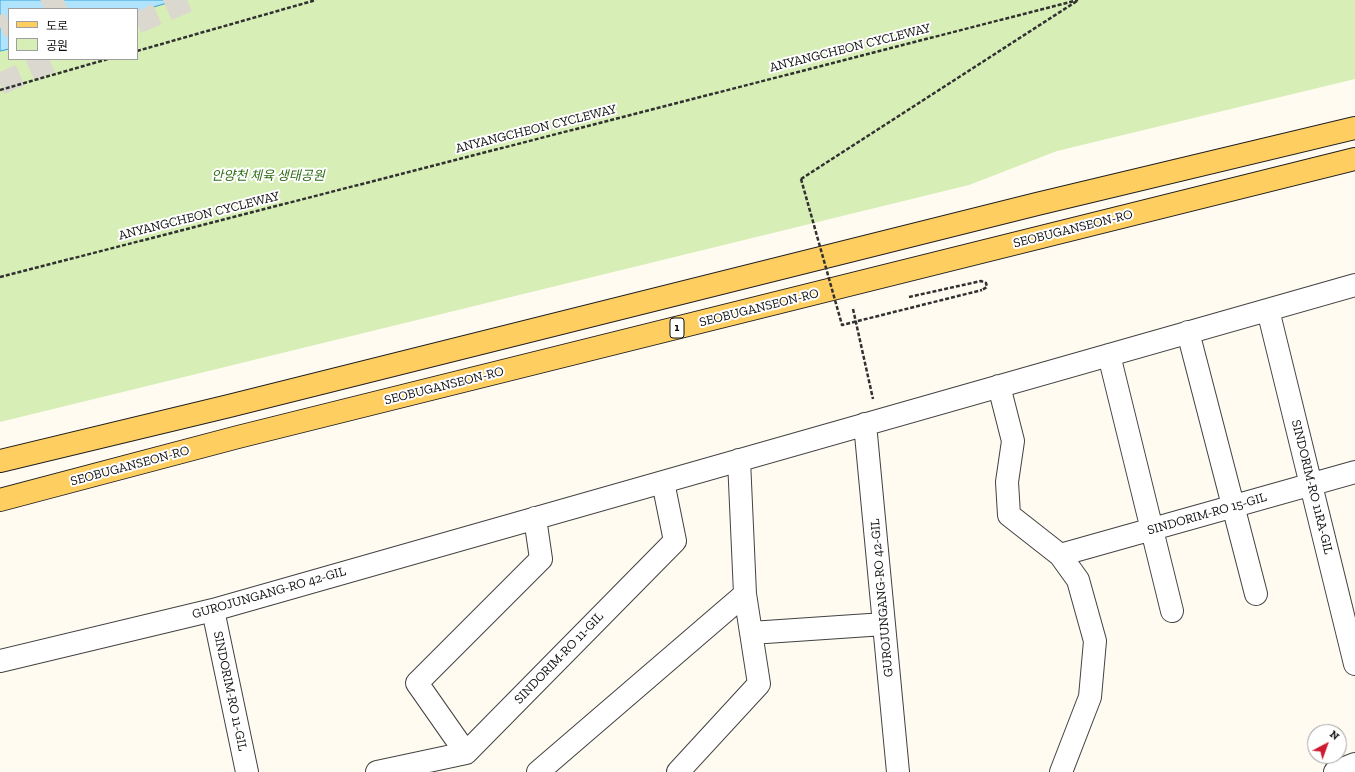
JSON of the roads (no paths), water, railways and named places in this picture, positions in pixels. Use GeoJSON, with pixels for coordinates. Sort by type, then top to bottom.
{"type":"FeatureCollection","features":[{"type":"Feature","properties":{"kind":"main road"},"geometry":{"type":"LineString","coordinates":[[0,460],[260,398],[1037,204],[1355,128]]}},
{"type":"Feature","properties":{"kind":"main road","name":"SEOBUGANSEON-RO"},"geometry":{"type":"LineString","coordinates":[[0,500],[245,436],[1355,159]]}},
{"type":"Feature","properties":{"kind":"street","name":"GUROJUNGANG-RO 42-GIL"},"geometry":{"type":"LineString","coordinates":[[0,661],[213,610],[1355,285]]}},
{"type":"Feature","properties":{"kind":"street","name":"SINDORIM-RO 11RA-GIL"},"geometry":{"type":"LineString","coordinates":[[1268,310],[1355,664]]}},
{"type":"Feature","properties":{"kind":"street"},"geometry":{"type":"LineString","coordinates":[[1188,332],[1256,594]]}},
{"type":"Feature","properties":{"kind":"street"},"geometry":{"type":"LineString","coordinates":[[1109,355],[1172,611]]}},
{"type":"Feature","properties":{"kind":"street"},"geometry":{"type":"LineString","coordinates":[[999,386],[1013,441],[1007,482],[1009,515],[1060,555],[1078,580],[1095,641],[1090,697],[1061,772]]}},
{"type":"Feature","properties":{"kind":"street","name":"GUROJUNGANG-RO 42-GIL"},"geometry":{"type":"LineString","coordinates":[[871,423],[884,624],[898,772]]}},
{"type":"Feature","properties":{"kind":"street"},"geometry":{"type":"LineString","coordinates":[[678,772],[759,684],[745,594],[739,460]]}},
{"type":"Feature","properties":{"kind":"street","name":"SINDORIM-RO 15-GIL"},"geometry":{"type":"LineString","coordinates":[[1060,555],[1355,472]]}},
{"type":"Feature","properties":{"kind":"street","name":"SINDORIM-RO 11-GIL"},"geometry":{"type":"LineString","coordinates":[[466,753],[675,541],[663,482]]}},
{"type":"Feature","properties":{"kind":"street"},"geometry":{"type":"LineString","coordinates":[[377,772],[466,753],[417,683],[541,559],[535,518]]}},
{"type":"Feature","properties":{"kind":"street"},"geometry":{"type":"LineString","coordinates":[[538,772],[745,594]]}},
{"type":"Feature","properties":{"kind":"street","name":"SINDORIM-RO 11-GIL"},"geometry":{"type":"LineString","coordinates":[[213,610],[247,772]]}},
{"type":"Feature","properties":{"kind":"street"},"geometry":{"type":"LineString","coordinates":[[751,633],[884,624]]}},
{"type":"Feature","properties":{"kind":"street"},"geometry":{"type":"LineString","coordinates":[[1335,772],[1355,764]]}},
{"type":"Feature","properties":{"kind":"water"},"geometry":{"type":"Polygon","coordinates":[[[0,0],[177,0],[138,12],[138,8],[8,8],[8,49],[0,51],[0,0]]]}},
{"type":"Feature","properties":{"kind":"tunnel"},"geometry":{"type":"LineString","coordinates":[[46,8],[66,0]]}},
{"type":"Feature","properties":{"kind":"tunnel"},"geometry":{"type":"LineString","coordinates":[[138,23],[190,0]]}},
{"type":"Feature","properties":{"kind":"tunnel"},"geometry":{"type":"LineString","coordinates":[[0,27],[8,23]]}},
{"type":"Feature","properties":{"kind":"tunnel"},"geometry":{"type":"LineString","coordinates":[[0,84],[55,60]]}},
{"type":"Feature","properties":{"kind":"park label","name":"안양천 체육 생태공원"},"geometry":{"type":"Point","coordinates":[268,176]}}]}
